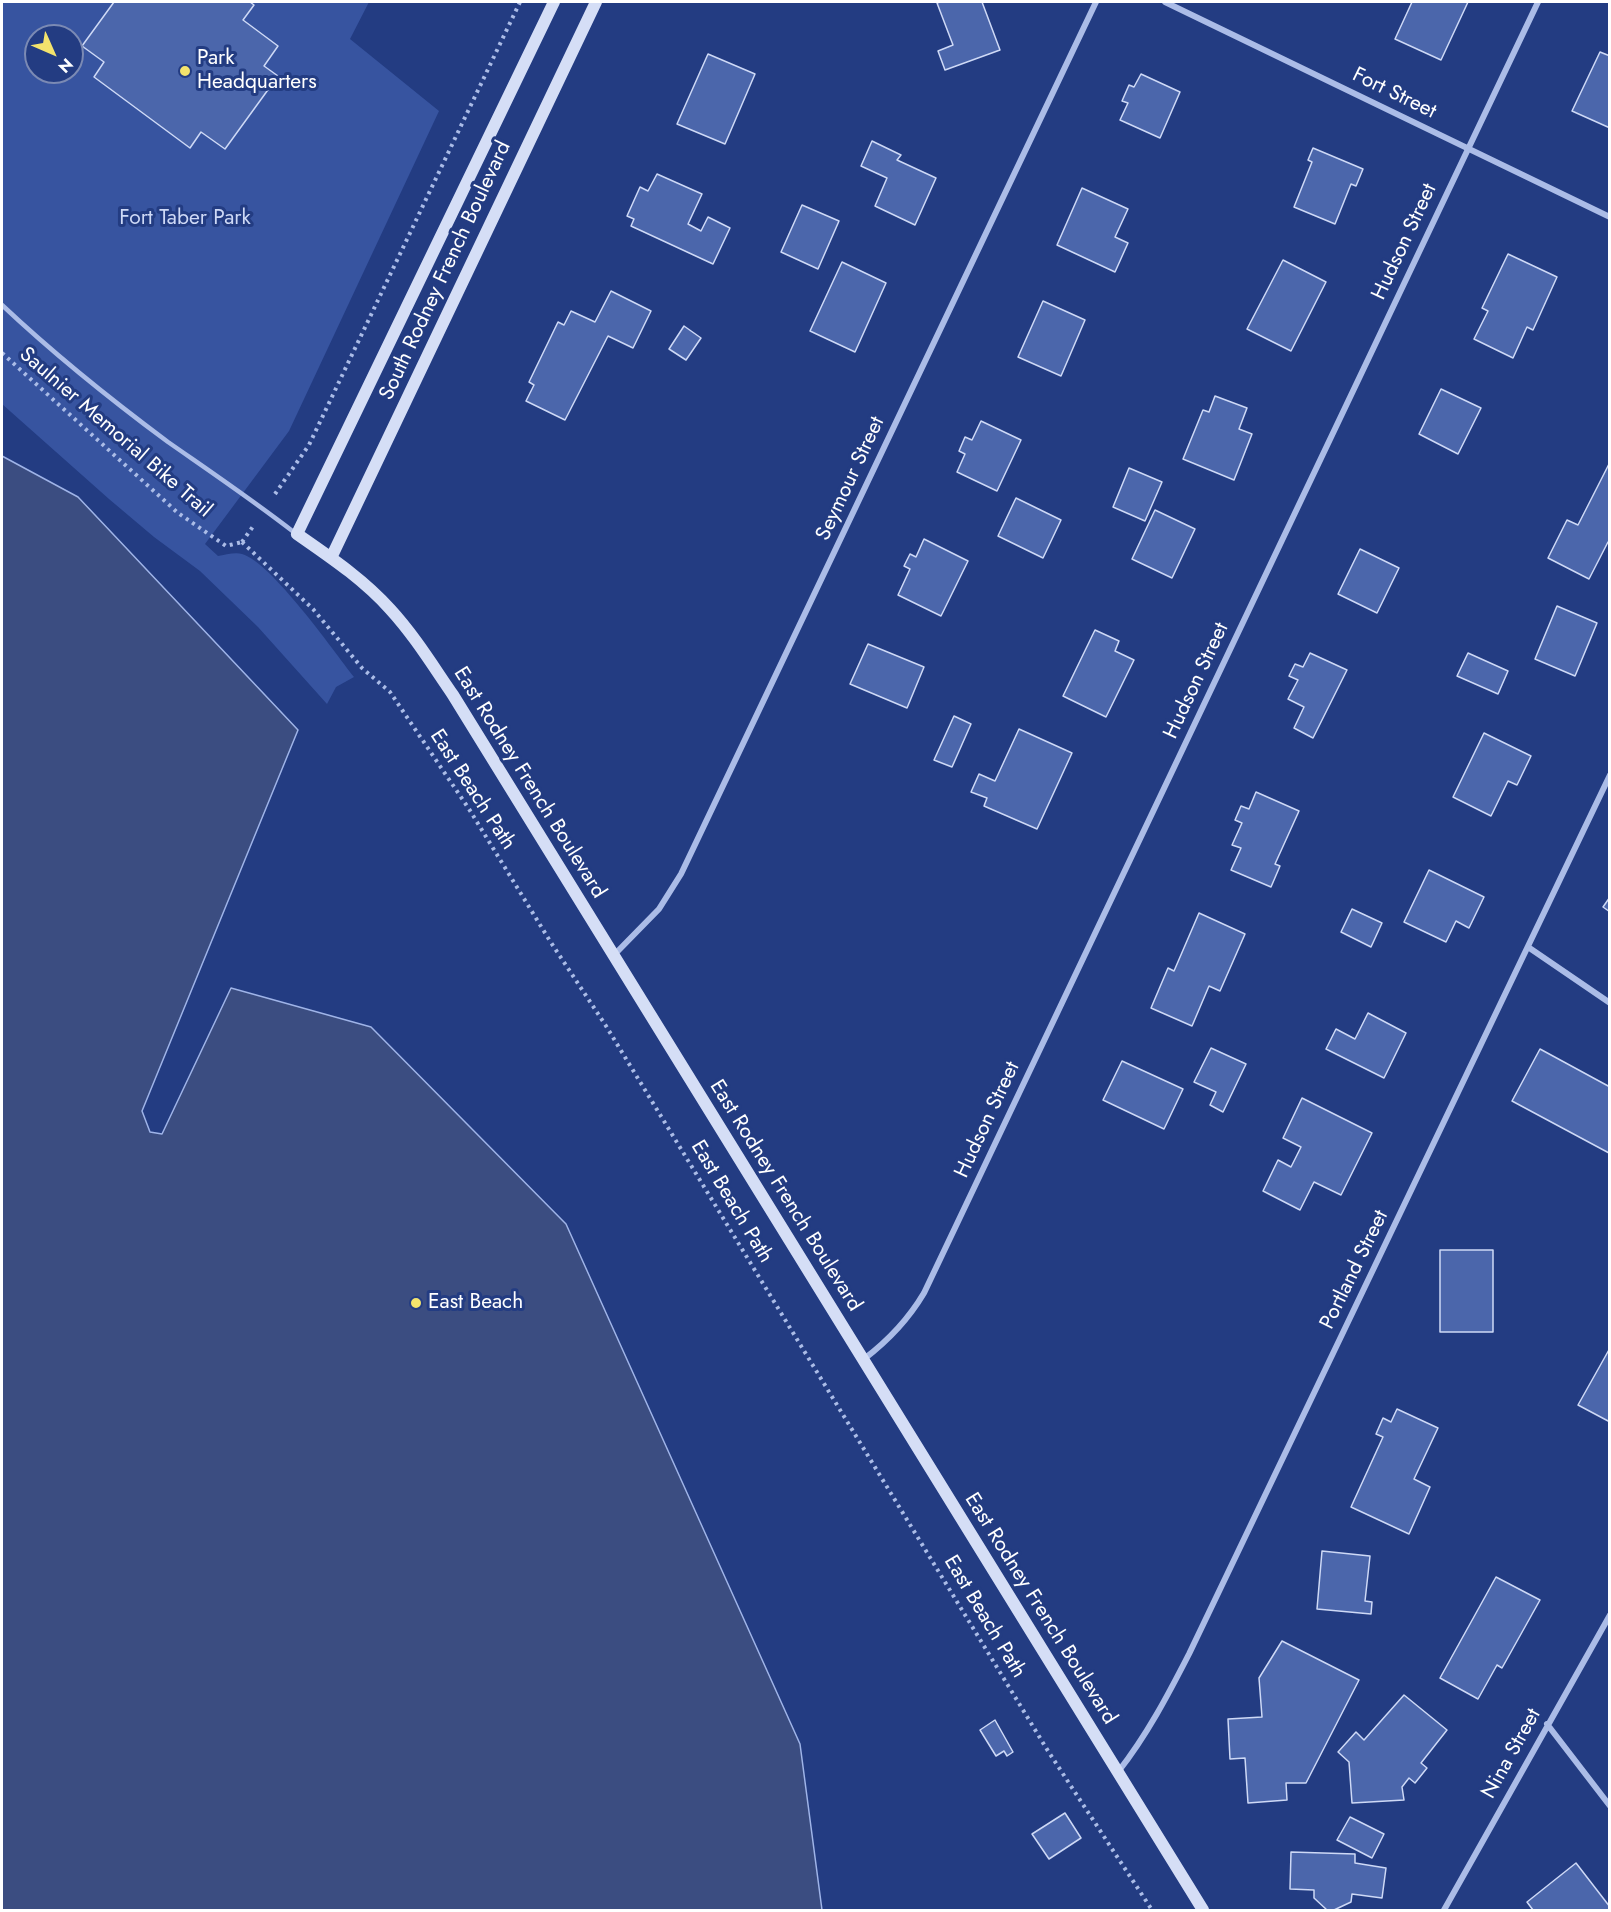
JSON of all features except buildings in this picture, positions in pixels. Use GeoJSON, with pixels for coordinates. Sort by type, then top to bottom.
{"type":"FeatureCollection","features":[{"type":"Feature","properties":{"kind":"main road","name":"South Rodney French Boulevard"},"geometry":{"type":"LineString","coordinates":[[297,534],[554,2]]}},
{"type":"Feature","properties":{"kind":"main road","name":"South Rodney French Boulevard"},"geometry":{"type":"LineString","coordinates":[[331,558],[596,2]]}},
{"type":"Feature","properties":{"kind":"main road","name":"East Rodney French Boulevard"},"geometry":{"type":"LineString","coordinates":[[297,534],[362,582],[389,609],[432,664],[472,723],[1203,1911]]}},
{"type":"Feature","properties":{"kind":"street","name":"Seymour Street"},"geometry":{"type":"LineString","coordinates":[[614,955],[659,909],[681,874],[1096,2]]}},
{"type":"Feature","properties":{"kind":"street","name":"Fort Street"},"geometry":{"type":"LineString","coordinates":[[1165,2],[1610,217]]}},
{"type":"Feature","properties":{"kind":"street","name":"Hudson Street"},"geometry":{"type":"LineString","coordinates":[[864,1359],[896,1332],[924,1293],[1538,2]]}},
{"type":"Feature","properties":{"kind":"street","name":"Portland Street"},"geometry":{"type":"LineString","coordinates":[[1118,1772],[1148,1729],[1171,1689],[1610,775]]}},
{"type":"Feature","properties":{"kind":"street"},"geometry":{"type":"LineString","coordinates":[[1528,947],[1610,1003]]}},
{"type":"Feature","properties":{"kind":"street","name":"Nina Street"},"geometry":{"type":"LineString","coordinates":[[1444,1911],[1610,1615]]}},
{"type":"Feature","properties":{"kind":"street"},"geometry":{"type":"LineString","coordinates":[[1547,1724],[1610,1806]]}},
{"type":"Feature","properties":{"kind":"lane"},"geometry":{"type":"LineString","coordinates":[[2,305],[53,352],[88,380],[167,441],[297,534]]}},
{"type":"Feature","properties":{"kind":"path"},"geometry":{"type":"LineString","coordinates":[[309,445],[520,2]]}},
{"type":"Feature","properties":{"kind":"path","name":"Saulnier Memorial Bike Trail"},"geometry":{"type":"LineString","coordinates":[[2,353],[178,513],[226,546],[242,542]]}},
{"type":"Feature","properties":{"kind":"path","name":"East Beach Path"},"geometry":{"type":"LineString","coordinates":[[242,542],[313,609],[362,668],[390,692],[469,809],[618,1046],[1048,1750],[1152,1911]]}},
{"type":"Feature","properties":{"kind":"green space","name":"Fort Taber Park"},"geometry":{"type":"Polygon","coordinates":[[[2,2],[369,2],[350,39],[439,111],[289,431],[205,544],[218,556],[242,554],[254,560],[269,573],[301,608],[354,677],[336,687],[327,704],[258,627],[200,571],[154,537],[2,404],[2,2]]]}},
{"type":"Feature","properties":{"kind":"shaded area"},"geometry":{"type":"Polygon","coordinates":[[[2,456],[78,497],[298,730],[142,1111],[150,1132],[162,1134],[231,988],[371,1027],[566,1224],[800,1744],[822,1910],[2,1910],[2,456]]]}},
{"type":"Feature","properties":{"kind":"place","name":"Park Headquarters"},"geometry":{"type":"Point","coordinates":[185,71]}},
{"type":"Feature","properties":{"kind":"place","name":"East Beach"},"geometry":{"type":"Point","coordinates":[416,1303]}}]}
